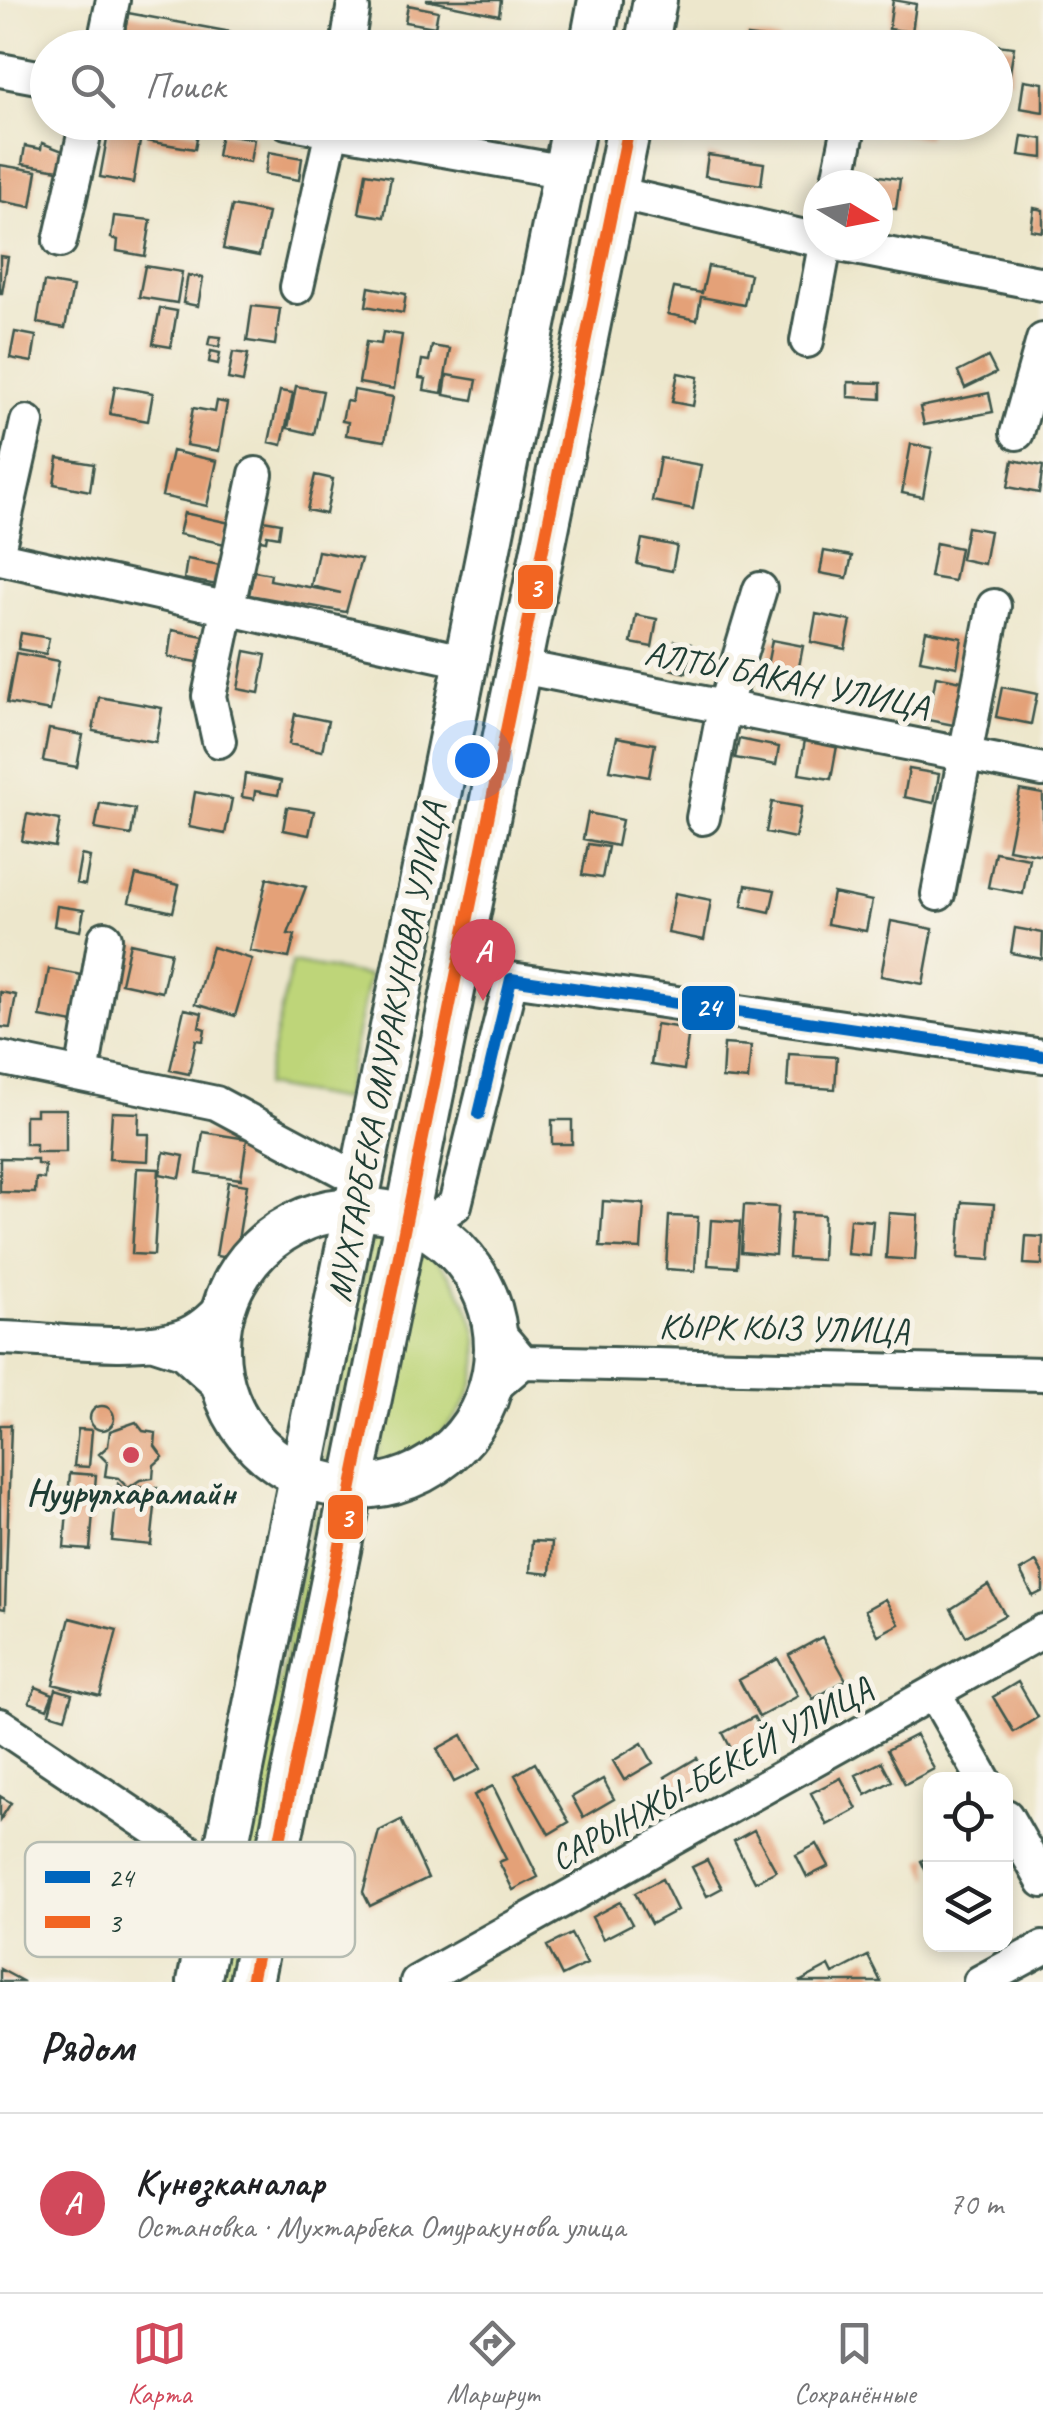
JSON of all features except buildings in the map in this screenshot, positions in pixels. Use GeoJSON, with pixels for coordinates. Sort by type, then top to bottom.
{"type":"FeatureCollection","features":[{"type":"Feature","properties":{"kind":"main road"},"geometry":{"type":"LineString","coordinates":[[594,30],[600,0]]}},
{"type":"Feature","properties":{"kind":"main road"},"geometry":{"type":"LineString","coordinates":[[650,30],[656,0]]}},
{"type":"Feature","properties":{"kind":"main road","name":"МУХТАРБЕКА ОМУРАКУНОВА УЛИЦА"},"geometry":{"type":"LineString","coordinates":[[228,1842],[572,140]]}},
{"type":"Feature","properties":{"kind":"main road","name":"МУХТАРБЕКА ОМУРАКУНОВА УЛИЦА"},"geometry":{"type":"LineString","coordinates":[[279,1842],[626,140]]}},
{"type":"Feature","properties":{"kind":"main road"},"geometry":{"type":"LineString","coordinates":[[358,1194],[406,1217],[449,1242],[485,1293],[495,1329],[496,1354],[489,1391],[469,1431],[429,1467],[391,1483],[350,1487],[300,1475],[255,1443],[226,1392],[218,1342],[226,1303],[244,1268],[281,1231],[358,1194]]}},
{"type":"Feature","properties":{"kind":"main road","name":"МУХТАРБЕКА ОМУРАКУНОВА УЛИЦА"},"geometry":{"type":"LineString","coordinates":[[199,1982],[204,1957]]}},
{"type":"Feature","properties":{"kind":"main road","name":"МУХТАРБЕКА ОМУРАКУНОВА УЛИЦА"},"geometry":{"type":"LineString","coordinates":[[251,1982],[256,1957]]}},
{"type":"Feature","properties":{"kind":"street"},"geometry":{"type":"LineString","coordinates":[[107,30],[113,0]]}},
{"type":"Feature","properties":{"kind":"street"},"geometry":{"type":"LineString","coordinates":[[350,30],[354,9]]}},
{"type":"Feature","properties":{"kind":"street"},"geometry":{"type":"LineString","coordinates":[[0,70],[30,76]]}},
{"type":"Feature","properties":{"kind":"street"},"geometry":{"type":"LineString","coordinates":[[60,241],[83,140]]}},
{"type":"Feature","properties":{"kind":"street"},"geometry":{"type":"LineString","coordinates":[[297,288],[330,140]]}},
{"type":"Feature","properties":{"kind":"street"},"geometry":{"type":"LineString","coordinates":[[404,140],[566,172]]}},
{"type":"Feature","properties":{"kind":"street"},"geometry":{"type":"LineString","coordinates":[[840,170],[846,140]]}},
{"type":"Feature","properties":{"kind":"street"},"geometry":{"type":"LineString","coordinates":[[616,192],[803,236]]}},
{"type":"Feature","properties":{"kind":"street"},"geometry":{"type":"LineString","coordinates":[[893,255],[1043,284]]}},
{"type":"Feature","properties":{"kind":"street"},"geometry":{"type":"LineString","coordinates":[[807,342],[822,260]]}},
{"type":"Feature","properties":{"kind":"street"},"geometry":{"type":"LineString","coordinates":[[1017,432],[1043,340]]}},
{"type":"Feature","properties":{"kind":"street"},"geometry":{"type":"LineString","coordinates":[[0,542],[27,422]]}},
{"type":"Feature","properties":{"kind":"street"},"geometry":{"type":"LineString","coordinates":[[219,741],[209,696],[256,474]]}},
{"type":"Feature","properties":{"kind":"street"},"geometry":{"type":"LineString","coordinates":[[0,558],[464,661]]}},
{"type":"Feature","properties":{"kind":"street"},"geometry":{"type":"LineString","coordinates":[[703,818],[724,708],[760,589]]}},
{"type":"Feature","properties":{"kind":"street"},"geometry":{"type":"LineString","coordinates":[[938,894],[994,606]]}},
{"type":"Feature","properties":{"kind":"street","name":"АЛТЫ БАКАН УЛИЦА"},"geometry":{"type":"LineString","coordinates":[[516,666],[1043,770]]}},
{"type":"Feature","properties":{"kind":"street"},"geometry":{"type":"LineString","coordinates":[[82,1075],[105,938]]}},
{"type":"Feature","properties":{"kind":"street"},"geometry":{"type":"LineString","coordinates":[[406,1217],[437,1217],[455,1205],[511,979],[1043,1056]]}},
{"type":"Feature","properties":{"kind":"street"},"geometry":{"type":"LineString","coordinates":[[0,1058],[216,1102],[358,1194]]}},
{"type":"Feature","properties":{"kind":"street"},"geometry":{"type":"LineString","coordinates":[[0,1338],[151,1342],[183,1336],[205,1323],[226,1303]]}},
{"type":"Feature","properties":{"kind":"street"},"geometry":{"type":"LineString","coordinates":[[489,1391],[523,1362],[495,1329]]}},
{"type":"Feature","properties":{"kind":"street"},"geometry":{"type":"LineString","coordinates":[[151,1342],[182,1352],[226,1392]]}},
{"type":"Feature","properties":{"kind":"street","name":"КЫРК КЫЗ УЛИЦА"},"geometry":{"type":"LineString","coordinates":[[523,1362],[1043,1374]]}},
{"type":"Feature","properties":{"kind":"street","name":"САРЫНЖЫ-БЕКЕЙ УЛИЦА"},"geometry":{"type":"LineString","coordinates":[[417,1982],[1043,1631]]}},
{"type":"Feature","properties":{"kind":"street"},"geometry":{"type":"LineString","coordinates":[[934,1694],[979,1772]]}},
{"type":"Feature","properties":{"kind":"street"},"geometry":{"type":"LineString","coordinates":[[0,1724],[175,1842]]}},
{"type":"Feature","properties":{"kind":"street"},"geometry":{"type":"LineString","coordinates":[[1013,1828],[1043,1880]]}},
{"type":"Feature","properties":{"kind":"street"},"geometry":{"type":"LineString","coordinates":[[980,1982],[1043,1948]]}},
{"type":"Feature","properties":{"kind":"green space"},"geometry":{"type":"Polygon","coordinates":[[[292,962],[369,976],[343,1100],[264,1086],[292,962]]]}},
{"type":"Feature","properties":{"kind":"green space"},"geometry":{"type":"Polygon","coordinates":[[[374,1225],[391,1229],[335,1470],[323,1462],[374,1225]]]}},
{"type":"Feature","properties":{"kind":"green space"},"geometry":{"type":"Polygon","coordinates":[[[421,1246],[450,1277],[469,1309],[477,1342],[476,1374],[464,1404],[444,1430],[414,1453],[375,1469],[421,1246]]]}},
{"type":"Feature","properties":{"kind":"green space"},"geometry":{"type":"Polygon","coordinates":[[[320,1508],[327,1509],[266,1842],[245,1842],[314,1513],[320,1508]]]}},
{"type":"Feature","properties":{"kind":"green space"},"geometry":{"type":"Polygon","coordinates":[[[221,1957],[245,1957],[240,1982],[216,1982],[221,1957]]]}},
{"type":"Feature","properties":{"kind":"transit line","name":"3"},"geometry":{"type":"LineString","coordinates":[[280,1842],[626,140]]}},
{"type":"Feature","properties":{"kind":"transit line","name":"24"},"geometry":{"type":"LineString","coordinates":[[479,1114],[511,979],[1043,1056]]}},
{"type":"Feature","properties":{"kind":"transit line","name":"3"},"geometry":{"type":"LineString","coordinates":[[251,1982],[256,1957]]}},
{"type":"Feature","properties":{"kind":"place","name":"Күнөзканалар"},"geometry":{"type":"Point","coordinates":[483,1001]}},
{"type":"Feature","properties":{"kind":"place","name":"Нуурулхарамайн"},"geometry":{"type":"Point","coordinates":[131,1455]}}]}
